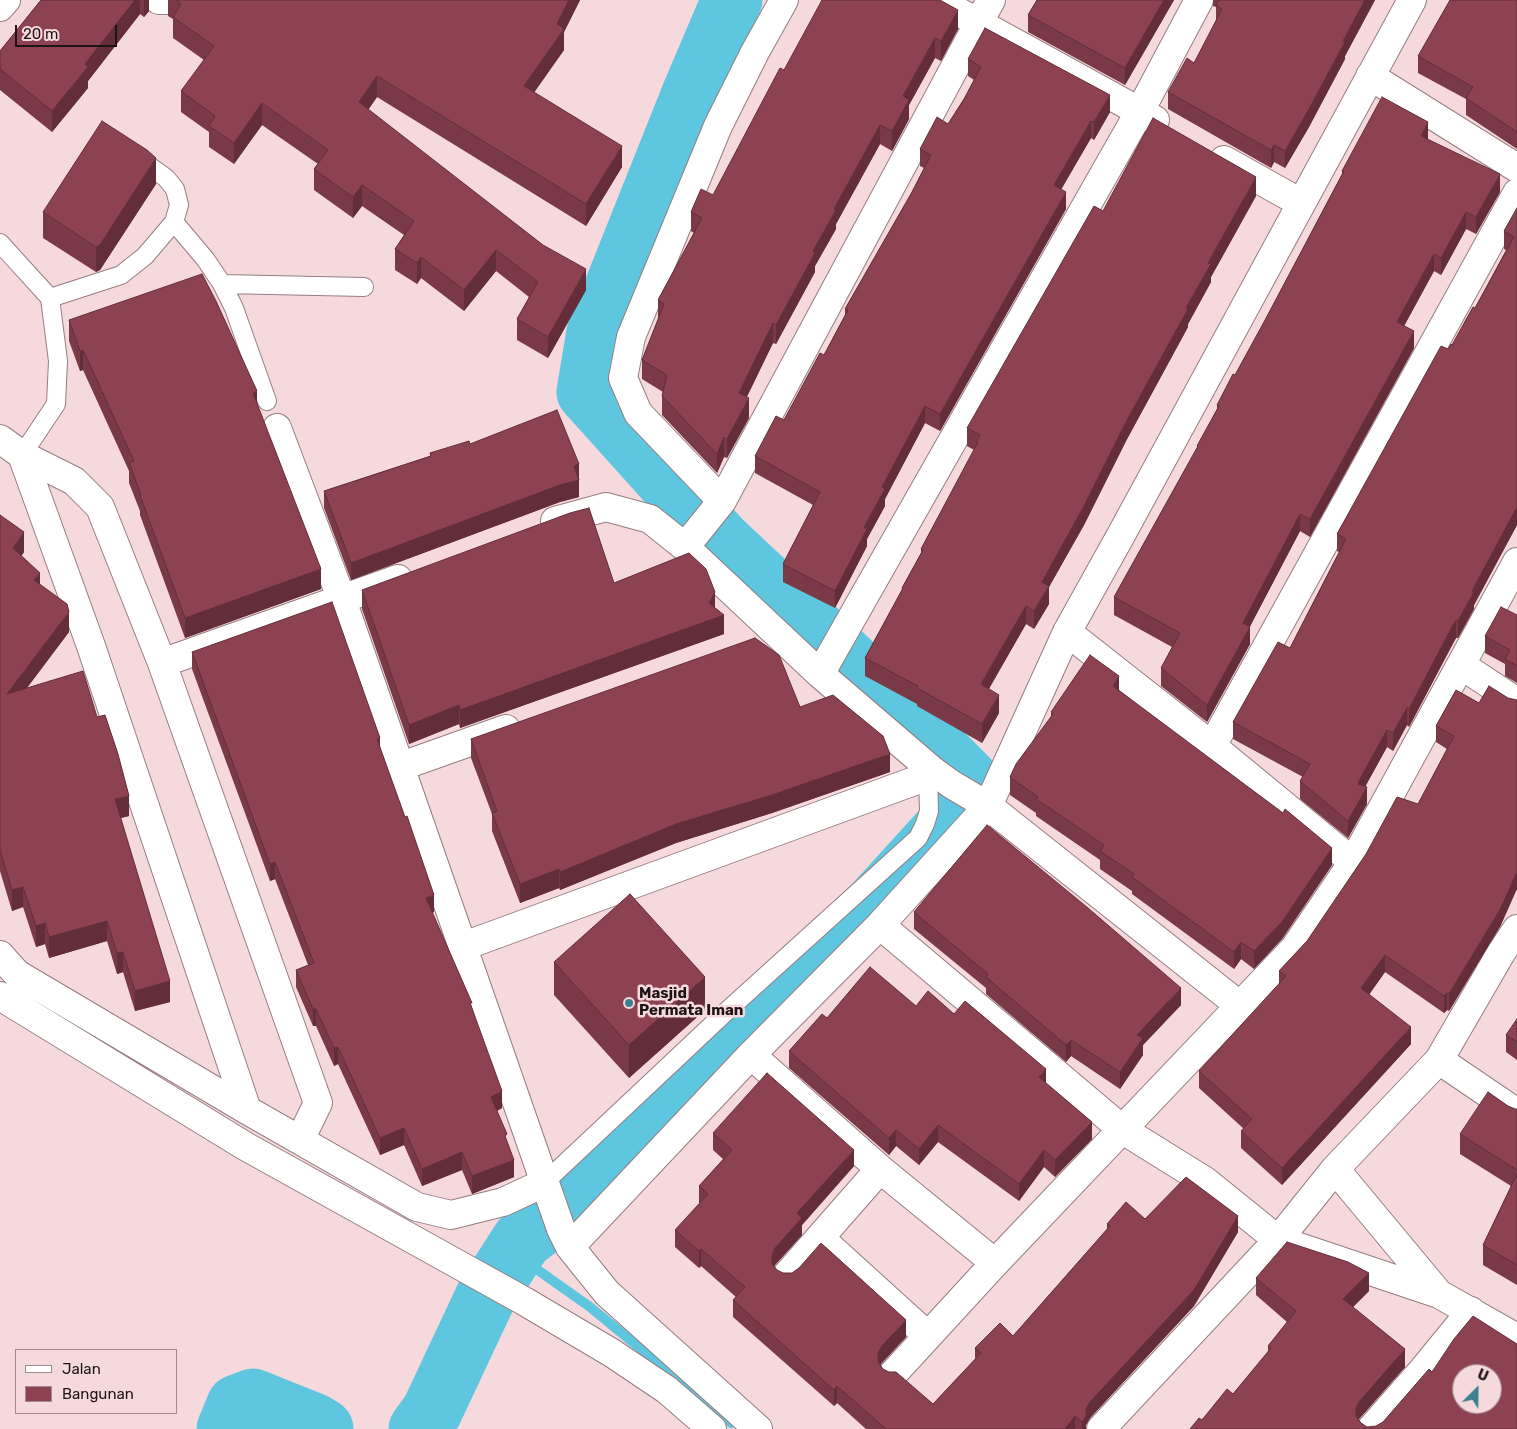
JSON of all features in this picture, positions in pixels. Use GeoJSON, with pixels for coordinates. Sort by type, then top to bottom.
{"type":"FeatureCollection","features":[{"type":"Feature","properties":{"kind":"street"},"geometry":{"type":"LineString","coordinates":[[0,7],[6,0]]}},
{"type":"Feature","properties":{"kind":"street"},"geometry":{"type":"LineString","coordinates":[[159,0],[170,0]]}},
{"type":"Feature","properties":{"kind":"street"},"geometry":{"type":"LineString","coordinates":[[716,508],[638,413],[623,378],[631,337],[718,126],[755,52],[784,0]]}},
{"type":"Feature","properties":{"kind":"street"},"geometry":{"type":"LineString","coordinates":[[937,0],[985,11],[1140,111],[1174,130]]}},
{"type":"Feature","properties":{"kind":"street"},"geometry":{"type":"LineString","coordinates":[[830,659],[1140,111],[1199,0]]}},
{"type":"Feature","properties":{"kind":"street"},"geometry":{"type":"LineString","coordinates":[[566,1238],[880,925],[981,802],[1067,632],[1412,0]]}},
{"type":"Feature","properties":{"kind":"street"},"geometry":{"type":"LineString","coordinates":[[689,541],[716,508],[985,11]]}},
{"type":"Feature","properties":{"kind":"street"},"geometry":{"type":"LineString","coordinates":[[1370,76],[1517,168]]}},
{"type":"Feature","properties":{"kind":"street"},"geometry":{"type":"LineString","coordinates":[[1199,145],[1301,203]]}},
{"type":"Feature","properties":{"kind":"street"},"geometry":{"type":"LineString","coordinates":[[1212,746],[1517,193]]}},
{"type":"Feature","properties":{"kind":"street"},"geometry":{"type":"LineString","coordinates":[[277,428],[342,600],[399,767],[464,946],[548,1192],[566,1238],[607,1293],[758,1429]]}},
{"type":"Feature","properties":{"kind":"street"},"geometry":{"type":"LineString","coordinates":[[0,439],[22,455],[74,481],[100,507],[162,663],[318,1103],[300,1140]]}},
{"type":"Feature","properties":{"kind":"street"},"geometry":{"type":"LineString","coordinates":[[22,455],[91,646],[247,1110]]}},
{"type":"Feature","properties":{"kind":"street"},"geometry":{"type":"LineString","coordinates":[[528,531],[565,517],[606,508],[650,519],[689,541],[776,632],[830,659],[937,777],[981,802],[1239,1005]]}},
{"type":"Feature","properties":{"kind":"street"},"geometry":{"type":"LineString","coordinates":[[893,1374],[995,1263],[1294,948],[1352,862],[1517,562]]}},
{"type":"Feature","properties":{"kind":"street"},"geometry":{"type":"LineString","coordinates":[[162,663],[322,604],[342,600],[425,569]]}},
{"type":"Feature","properties":{"kind":"street"},"geometry":{"type":"LineString","coordinates":[[748,642],[776,632]]}},
{"type":"Feature","properties":{"kind":"street"},"geometry":{"type":"LineString","coordinates":[[1067,632],[1212,746],[1352,862]]}},
{"type":"Feature","properties":{"kind":"street"},"geometry":{"type":"LineString","coordinates":[[1461,665],[1517,702]]}},
{"type":"Feature","properties":{"kind":"street"},"geometry":{"type":"LineString","coordinates":[[399,767],[528,721]]}},
{"type":"Feature","properties":{"kind":"street"},"geometry":{"type":"LineString","coordinates":[[464,946],[937,777]]}},
{"type":"Feature","properties":{"kind":"street"},"geometry":{"type":"LineString","coordinates":[[880,925],[1123,1130],[1205,1181],[1278,1240],[1438,1294],[1517,1338]]}},
{"type":"Feature","properties":{"kind":"street"},"geometry":{"type":"LineString","coordinates":[[1101,1429],[1278,1240],[1335,1169],[1439,1060],[1501,953],[1517,930]]}},
{"type":"Feature","properties":{"kind":"street"},"geometry":{"type":"LineString","coordinates":[[0,955],[17,974],[247,1110],[417,1207],[451,1215],[548,1192]]}},
{"type":"Feature","properties":{"kind":"street"},"geometry":{"type":"LineString","coordinates":[[0,996],[246,1146],[524,1300],[668,1390],[712,1429]]}},
{"type":"Feature","properties":{"kind":"street"},"geometry":{"type":"LineString","coordinates":[[750,1055],[880,1169],[995,1263]]}},
{"type":"Feature","properties":{"kind":"street"},"geometry":{"type":"LineString","coordinates":[[1439,1060],[1517,1113]]}},
{"type":"Feature","properties":{"kind":"street"},"geometry":{"type":"LineString","coordinates":[[787,1275],[880,1169]]}},
{"type":"Feature","properties":{"kind":"street"},"geometry":{"type":"LineString","coordinates":[[1335,1169],[1438,1294]]}},
{"type":"Feature","properties":{"kind":"street"},"geometry":{"type":"LineString","coordinates":[[820,1238],[928,1336]]}},
{"type":"Feature","properties":{"kind":"street"},"geometry":{"type":"LineString","coordinates":[[1371,1429],[1471,1311]]}},
{"type":"Feature","properties":{"kind":"lane"},"geometry":{"type":"LineString","coordinates":[[50,298],[121,275],[145,256],[174,222],[179,205],[175,190],[166,178],[153,167],[124,149]]}},
{"type":"Feature","properties":{"kind":"lane"},"geometry":{"type":"LineString","coordinates":[[174,222],[206,260],[222,284],[234,308],[267,401]]}},
{"type":"Feature","properties":{"kind":"lane"},"geometry":{"type":"LineString","coordinates":[[0,243],[50,298],[58,361],[56,404],[22,455]]}},
{"type":"Feature","properties":{"kind":"lane"},"geometry":{"type":"LineString","coordinates":[[222,284],[364,287]]}},
{"type":"Feature","properties":{"kind":"lane"},"geometry":{"type":"LineString","coordinates":[[548,1192],[729,1008],[918,838],[925,824],[937,777]]}},
{"type":"Feature","properties":{"kind":"building"},"geometry":{"type":"Polygon","coordinates":[[[41,0],[135,0],[85,64],[88,67],[52,111],[0,69],[0,51],[41,0]]]}},
{"type":"Feature","properties":{"kind":"building"},"geometry":{"type":"Polygon","coordinates":[[[176,0],[569,0],[557,24],[564,29],[524,86],[622,146],[586,204],[377,76],[359,102],[543,245],[586,269],[548,337],[517,319],[538,282],[496,250],[464,290],[421,257],[417,263],[395,249],[414,221],[362,185],[353,197],[314,169],[328,150],[262,103],[234,143],[209,126],[215,116],[181,91],[214,46],[173,17],[181,4],[176,0]]]}},
{"type":"Feature","properties":{"kind":"building"},"geometry":{"type":"Polygon","coordinates":[[[822,0],[940,0],[958,10],[941,41],[935,38],[903,96],[909,100],[892,131],[880,125],[834,209],[836,210],[813,251],[815,253],[776,325],[773,323],[739,393],[749,398],[727,439],[724,437],[717,454],[662,396],[667,375],[642,360],[664,304],[658,300],[702,218],[691,212],[701,189],[713,195],[780,68],[784,70],[822,0]]]}},
{"type":"Feature","properties":{"kind":"building"},"geometry":{"type":"Polygon","coordinates":[[[1037,0],[1164,0],[1125,68],[1028,15],[1037,0]]]}},
{"type":"Feature","properties":{"kind":"building"},"geometry":{"type":"Polygon","coordinates":[[[1219,0],[1365,0],[1343,41],[1345,42],[1285,151],[1274,145],[1271,150],[1168,92],[1187,58],[1194,63],[1222,9],[1216,5],[1219,0]]]}},
{"type":"Feature","properties":{"kind":"building"},"geometry":{"type":"Polygon","coordinates":[[[1450,0],[1517,0],[1517,132],[1466,98],[1473,87],[1418,56],[1450,0]]]}},
{"type":"Feature","properties":{"kind":"building"},"geometry":{"type":"Polygon","coordinates":[[[985,28],[1110,95],[1094,122],[1091,121],[1054,185],[1066,192],[940,414],[925,406],[882,487],[885,489],[864,527],[867,529],[835,591],[783,564],[820,492],[755,456],[776,416],[784,420],[820,353],[824,355],[848,310],[845,309],[912,192],[931,155],[920,149],[937,117],[948,124],[964,99],[981,67],[968,59],[985,28]]]}},
{"type":"Feature","properties":{"kind":"building"},"geometry":{"type":"Polygon","coordinates":[[[1382,97],[1428,122],[1421,136],[1500,174],[1476,217],[1466,212],[1441,258],[1434,254],[1397,322],[1414,331],[1310,519],[1300,514],[1243,623],[1250,627],[1207,705],[1161,668],[1180,633],[1114,597],[1198,446],[1233,374],[1235,375],[1264,322],[1382,97]]]}},
{"type":"Feature","properties":{"kind":"building"},"geometry":{"type":"Polygon","coordinates":[[[1153,118],[1256,177],[1208,263],[1211,264],[1186,308],[1188,309],[1042,582],[1049,586],[1034,611],[1026,606],[981,684],[999,695],[982,724],[917,688],[918,686],[865,658],[978,442],[980,435],[967,428],[1094,206],[1103,211],[1153,118]]]}},
{"type":"Feature","properties":{"kind":"building"},"geometry":{"type":"Polygon","coordinates":[[[102,121],[147,150],[156,158],[100,245],[96,247],[43,212],[102,121]]]}},
{"type":"Feature","properties":{"kind":"building"},"geometry":{"type":"Polygon","coordinates":[[[1517,208],[1517,507],[1472,591],[1474,592],[1458,621],[1456,620],[1453,625],[1409,709],[1407,708],[1393,733],[1387,730],[1361,777],[1358,784],[1367,787],[1348,821],[1300,781],[1310,764],[1233,722],[1278,642],[1290,648],[1346,539],[1337,534],[1441,346],[1448,349],[1452,345],[1473,307],[1475,308],[1514,237],[1504,231],[1517,208]]]}},
{"type":"Feature","properties":{"kind":"building"},"geometry":{"type":"Polygon","coordinates":[[[202,274],[257,391],[253,393],[321,569],[185,618],[129,463],[134,461],[83,350],[80,351],[69,320],[202,274]]]}},
{"type":"Feature","properties":{"kind":"building"},"geometry":{"type":"Polygon","coordinates":[[[557,410],[579,464],[574,466],[579,480],[560,485],[351,563],[324,491],[431,456],[430,453],[469,441],[470,444],[557,410]]]}},
{"type":"Feature","properties":{"kind":"building"},"geometry":{"type":"Polygon","coordinates":[[[589,508],[614,583],[689,553],[706,569],[715,592],[709,603],[724,615],[460,710],[459,705],[409,725],[362,590],[570,513],[589,508]]]}},
{"type":"Feature","properties":{"kind":"building"},"geometry":{"type":"Polygon","coordinates":[[[0,515],[24,532],[13,548],[40,573],[34,580],[67,604],[69,612],[7,694],[83,671],[97,717],[105,715],[118,754],[129,796],[115,799],[170,981],[135,991],[123,952],[117,953],[107,921],[49,937],[45,923],[36,926],[23,887],[12,890],[0,850],[0,515]]]}},
{"type":"Feature","properties":{"kind":"building"},"geometry":{"type":"Polygon","coordinates":[[[332,602],[380,738],[377,739],[405,817],[407,816],[434,895],[426,898],[472,1003],[470,1003],[502,1091],[491,1097],[507,1134],[505,1136],[514,1160],[472,1176],[462,1152],[422,1169],[404,1128],[380,1138],[338,1047],[334,1048],[316,1009],[313,1009],[296,970],[314,963],[275,862],[270,864],[192,652],[332,602]]]}},
{"type":"Feature","properties":{"kind":"building"},"geometry":{"type":"Polygon","coordinates":[[[1501,607],[1517,615],[1517,666],[1505,659],[1510,650],[1485,636],[1501,607]]]}},
{"type":"Feature","properties":{"kind":"building"},"geometry":{"type":"Polygon","coordinates":[[[755,638],[779,655],[800,707],[833,695],[883,736],[890,754],[772,795],[676,824],[560,872],[559,869],[520,884],[492,813],[497,811],[471,739],[755,638]]]}},
{"type":"Feature","properties":{"kind":"building"},"geometry":{"type":"Polygon","coordinates":[[[1090,655],[1119,676],[1113,686],[1283,813],[1285,809],[1332,848],[1282,922],[1254,951],[1241,942],[1234,952],[1132,877],[1134,874],[1100,851],[1104,845],[1036,799],[1038,797],[1010,777],[1016,764],[1053,714],[1051,712],[1090,655]]]}},
{"type":"Feature","properties":{"kind":"building"},"geometry":{"type":"Polygon","coordinates":[[[1489,686],[1508,698],[1517,700],[1517,872],[1501,908],[1449,994],[1447,993],[1444,996],[1385,955],[1361,988],[1411,1027],[1282,1168],[1241,1131],[1252,1119],[1199,1071],[1286,976],[1279,971],[1307,941],[1366,854],[1397,797],[1418,804],[1454,736],[1436,726],[1456,690],[1479,703],[1489,686]]]}},
{"type":"Feature","properties":{"kind":"building"},"geometry":{"type":"Polygon","coordinates":[[[987,825],[1181,988],[1137,1035],[1143,1038],[1120,1072],[1071,1040],[1066,1045],[986,977],[988,974],[914,912],[987,825]]]}},
{"type":"Feature","properties":{"kind":"building","name":"Masjid Permata Iman"},"geometry":{"type":"Polygon","coordinates":[[[630,894],[705,977],[629,1045],[554,962],[630,894]]]}},
{"type":"Feature","properties":{"kind":"building"},"geometry":{"type":"Polygon","coordinates":[[[870,967],[916,1006],[928,991],[954,1014],[965,1001],[1046,1069],[1039,1077],[1092,1122],[1055,1160],[1044,1150],[1019,1184],[938,1125],[919,1149],[896,1130],[889,1138],[789,1051],[822,1014],[827,1018],[870,967]]]}},
{"type":"Feature","properties":{"kind":"building"},"geometry":{"type":"Polygon","coordinates":[[[1517,1019],[1517,1042],[1506,1035],[1517,1019]]]}},
{"type":"Feature","properties":{"kind":"building"},"geometry":{"type":"Polygon","coordinates":[[[767,1073],[854,1150],[797,1213],[802,1218],[775,1248],[772,1264],[783,1273],[792,1273],[799,1268],[821,1243],[906,1320],[881,1347],[878,1354],[878,1362],[883,1369],[889,1372],[896,1372],[933,1404],[981,1353],[975,1348],[1000,1323],[1013,1336],[1110,1226],[1107,1224],[1126,1202],[1145,1219],[1186,1177],[1238,1216],[1194,1290],[1090,1402],[1086,1409],[1086,1417],[1082,1422],[1075,1416],[1065,1429],[886,1429],[837,1386],[834,1390],[733,1300],[745,1287],[701,1249],[699,1251],[675,1230],[708,1194],[699,1186],[732,1150],[713,1133],[767,1073]]]}},
{"type":"Feature","properties":{"kind":"building"},"geometry":{"type":"Polygon","coordinates":[[[1488,1092],[1508,1106],[1517,1109],[1517,1170],[1460,1134],[1488,1092]]]}},
{"type":"Feature","properties":{"kind":"building"},"geometry":{"type":"Polygon","coordinates":[[[1517,1174],[1517,1265],[1483,1245],[1517,1174]]]}},
{"type":"Feature","properties":{"kind":"building"},"geometry":{"type":"Polygon","coordinates":[[[1287,1242],[1348,1262],[1369,1273],[1343,1299],[1405,1349],[1359,1402],[1356,1408],[1356,1416],[1367,1427],[1376,1426],[1383,1422],[1429,1369],[1432,1372],[1454,1339],[1473,1316],[1517,1344],[1517,1429],[1190,1429],[1199,1418],[1202,1420],[1227,1389],[1233,1394],[1271,1348],[1268,1346],[1296,1311],[1256,1278],[1287,1242]]]}},
{"type":"Feature","properties":{"kind":"waterway"},"geometry":{"type":"LineString","coordinates":[[419,1429],[432,1411],[486,1296],[522,1240],[596,1184],[845,937],[957,814],[969,780],[867,678],[720,540],[587,392],[597,332],[692,94],[732,0]]}},
{"type":"Feature","properties":{"kind":"waterway"},"geometry":{"type":"LineString","coordinates":[[511,1258],[535,1268],[590,1307],[731,1423]]}},
{"type":"Feature","properties":{"kind":"waterway"},"geometry":{"type":"LineString","coordinates":[[227,1429],[237,1405],[253,1399],[313,1423],[323,1429]]}},
{"type":"Feature","properties":{"kind":"place","name":"Masjid Permata Iman"},"geometry":{"type":"Point","coordinates":[629,1003]}}]}
